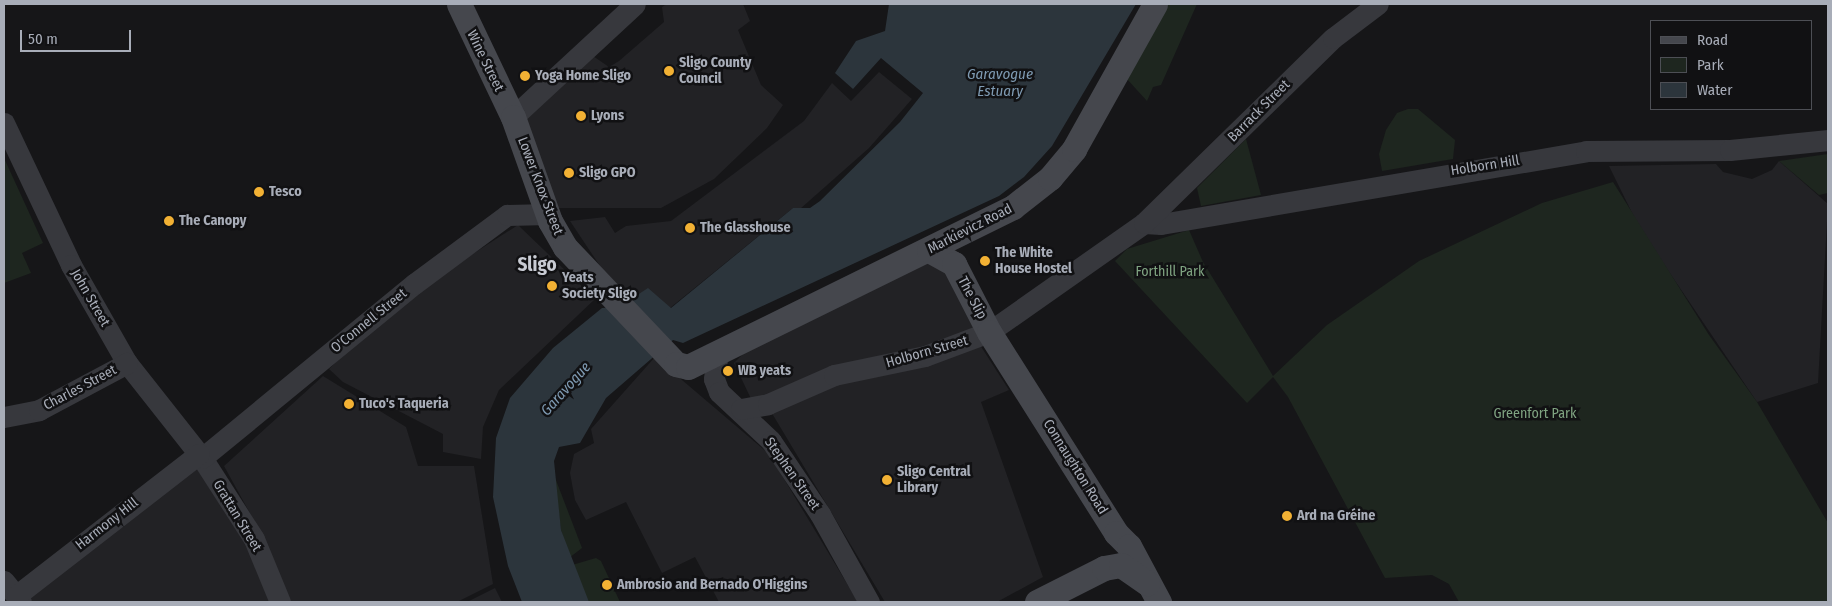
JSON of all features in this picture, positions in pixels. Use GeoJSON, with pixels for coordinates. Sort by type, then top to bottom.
{"type":"FeatureCollection","features":[{"type":"Feature","properties":{"kind":"main road","name":"Wine Street"},"geometry":{"type":"LineString","coordinates":[[459,4],[512,118]]}},
{"type":"Feature","properties":{"kind":"main road","name":"Markievicz Road"},"geometry":{"type":"LineString","coordinates":[[710,357],[971,231],[1020,202],[1050,178],[1074,149],[1154,4]]}},
{"type":"Feature","properties":{"kind":"main road","name":"Lower Knox Street"},"geometry":{"type":"LineString","coordinates":[[512,118],[548,214],[566,249],[610,298],[676,364],[688,367],[710,357]]}},
{"type":"Feature","properties":{"kind":"main road","name":"The Slip"},"geometry":{"type":"LineString","coordinates":[[954,264],[957,248],[971,231]]}},
{"type":"Feature","properties":{"kind":"main road","name":"The Slip"},"geometry":{"type":"LineString","coordinates":[[929,250],[954,264],[990,332]]}},
{"type":"Feature","properties":{"kind":"main road","name":"Connaughton Road"},"geometry":{"type":"LineString","coordinates":[[990,332],[1116,533],[1129,546],[1153,593]]}},
{"type":"Feature","properties":{"kind":"main road"},"geometry":{"type":"LineString","coordinates":[[1104,568],[1116,533]]}},
{"type":"Feature","properties":{"kind":"main road"},"geometry":{"type":"LineString","coordinates":[[1037,602],[1104,568],[1121,565],[1153,593]]}},
{"type":"Feature","properties":{"kind":"street"},"geometry":{"type":"LineString","coordinates":[[512,118],[635,4]]}},
{"type":"Feature","properties":{"kind":"street","name":"Barrack Street"},"geometry":{"type":"LineString","coordinates":[[1144,223],[1334,38],[1378,4]]}},
{"type":"Feature","properties":{"kind":"street","name":"John Street"},"geometry":{"type":"LineString","coordinates":[[4,123],[71,265],[127,363],[201,456]]}},
{"type":"Feature","properties":{"kind":"street","name":"Holborn Hill"},"geometry":{"type":"LineString","coordinates":[[1144,223],[1161,224],[1586,151],[1730,150],[1828,140]]}},
{"type":"Feature","properties":{"kind":"street","name":"O'Connell Street"},"geometry":{"type":"LineString","coordinates":[[201,456],[414,284],[507,215],[548,214]]}},
{"type":"Feature","properties":{"kind":"street","name":"Holborn Street"},"geometry":{"type":"LineString","coordinates":[[741,409],[768,404],[834,375],[925,356],[990,332],[1144,223]]}},
{"type":"Feature","properties":{"kind":"street","name":"Stephen Street"},"geometry":{"type":"LineString","coordinates":[[710,357],[714,379],[719,392],[741,409],[771,441],[816,507],[869,602]]}},
{"type":"Feature","properties":{"kind":"street","name":"Charles Street"},"geometry":{"type":"LineString","coordinates":[[4,418],[38,410],[127,363]]}},
{"type":"Feature","properties":{"kind":"street","name":"Harmony Hill"},"geometry":{"type":"LineString","coordinates":[[14,593],[201,456]]}},
{"type":"Feature","properties":{"kind":"street","name":"Grattan Street"},"geometry":{"type":"LineString","coordinates":[[201,456],[254,539],[280,602]]}},
{"type":"Feature","properties":{"kind":"shaded area"},"geometry":{"type":"Polygon","coordinates":[[[667,4],[743,4],[750,21],[738,30],[761,85],[783,105],[767,128],[714,179],[661,208],[555,208],[521,117],[593,56],[609,67],[619,61],[664,22],[662,7],[667,4]]]}},
{"type":"Feature","properties":{"kind":"shaded area"},"geometry":{"type":"Polygon","coordinates":[[[879,72],[912,99],[869,148],[800,209],[793,208],[670,308],[630,299],[602,269],[570,221],[605,217],[615,233],[626,226],[671,221],[804,121],[832,83],[851,101],[879,72]]]}},
{"type":"Feature","properties":{"kind":"shaded area"},"geometry":{"type":"Polygon","coordinates":[[[1779,161],[1828,204],[1818,383],[1757,402],[1640,229],[1609,166],[1716,164],[1723,172],[1752,179],[1772,170],[1779,161]]]}},
{"type":"Feature","properties":{"kind":"shaded area"},"geometry":{"type":"Polygon","coordinates":[[[518,225],[595,299],[499,390],[483,427],[481,459],[443,452],[443,434],[343,382],[329,369],[367,332],[443,273],[518,225]]]}},
{"type":"Feature","properties":{"kind":"shaded area"},"geometry":{"type":"Polygon","coordinates":[[[939,261],[976,327],[971,335],[753,403],[734,363],[744,353],[923,262],[939,261]]]}},
{"type":"Feature","properties":{"kind":"shaded area"},"geometry":{"type":"Polygon","coordinates":[[[980,345],[1009,390],[981,402],[1043,577],[997,602],[885,602],[770,410],[790,397],[980,345]]]}},
{"type":"Feature","properties":{"kind":"shaded area"},"geometry":{"type":"Polygon","coordinates":[[[655,357],[769,454],[858,602],[719,602],[695,557],[662,573],[626,502],[586,520],[575,500],[570,473],[574,454],[594,443],[591,429],[655,357]]]}},
{"type":"Feature","properties":{"kind":"shaded area"},"geometry":{"type":"Polygon","coordinates":[[[323,376],[406,427],[418,466],[474,466],[493,584],[457,602],[287,602],[257,526],[224,466],[323,376]]]}},
{"type":"Feature","properties":{"kind":"shaded area"},"geometry":{"type":"Polygon","coordinates":[[[198,462],[249,539],[273,602],[26,602],[23,598],[198,462]]]}},
{"type":"Feature","properties":{"kind":"shaded area"},"geometry":{"type":"Polygon","coordinates":[[[495,588],[502,602],[467,602],[495,588]]]}},
{"type":"Feature","properties":{"kind":"green space"},"geometry":{"type":"Polygon","coordinates":[[[1162,4],[1197,4],[1161,85],[1153,87],[1147,101],[1126,78],[1162,4]]]}},
{"type":"Feature","properties":{"kind":"green space"},"geometry":{"type":"Polygon","coordinates":[[[1408,109],[1418,109],[1455,140],[1453,159],[1382,171],[1379,154],[1386,130],[1397,113],[1408,109]]]}},
{"type":"Feature","properties":{"kind":"green space"},"geometry":{"type":"Polygon","coordinates":[[[1246,139],[1261,195],[1201,206],[1197,188],[1246,139]]]}},
{"type":"Feature","properties":{"kind":"green space"},"geometry":{"type":"Polygon","coordinates":[[[1828,154],[1828,193],[1819,195],[1779,161],[1828,154]]]}},
{"type":"Feature","properties":{"kind":"green space"},"geometry":{"type":"Polygon","coordinates":[[[4,158],[43,243],[22,253],[31,273],[4,283],[4,158]]]}},
{"type":"Feature","properties":{"kind":"green space","name":"Greenfort Park"},"geometry":{"type":"Polygon","coordinates":[[[1613,182],[1709,335],[1757,402],[1828,523],[1828,602],[1459,602],[1449,584],[1432,575],[1385,578],[1288,397],[1273,377],[1247,403],[1115,261],[1127,249],[1189,230],[1203,262],[1273,376],[1327,325],[1419,261],[1542,203],[1613,182]]]}},
{"type":"Feature","properties":{"kind":"green space"},"geometry":{"type":"Polygon","coordinates":[[[554,475],[582,548],[569,558],[561,530],[554,475]]]}},
{"type":"Feature","properties":{"kind":"green space"},"geometry":{"type":"Polygon","coordinates":[[[596,558],[601,561],[620,602],[589,602],[583,594],[572,565],[596,558]]]}},
{"type":"Feature","properties":{"kind":"water","name":"Garavogue Estuary"},"geometry":{"type":"Polygon","coordinates":[[[889,4],[1136,4],[1052,146],[1024,177],[999,196],[683,343],[673,340],[606,398],[580,443],[559,447],[554,461],[561,530],[589,602],[522,602],[508,566],[493,497],[496,438],[510,398],[553,348],[602,308],[619,307],[648,288],[671,308],[793,208],[810,208],[820,201],[900,122],[923,93],[881,58],[853,89],[835,73],[856,41],[885,31],[889,4]]]}},
{"type":"Feature","properties":{"kind":"place","name":"Sligo County Council"},"geometry":{"type":"Point","coordinates":[669,71]}},
{"type":"Feature","properties":{"kind":"place","name":"Yoga Home Sligo"},"geometry":{"type":"Point","coordinates":[525,76]}},
{"type":"Feature","properties":{"kind":"place","name":"Lyons"},"geometry":{"type":"Point","coordinates":[581,116]}},
{"type":"Feature","properties":{"kind":"place","name":"Sligo GPO"},"geometry":{"type":"Point","coordinates":[569,173]}},
{"type":"Feature","properties":{"kind":"place","name":"Tesco"},"geometry":{"type":"Point","coordinates":[259,192]}},
{"type":"Feature","properties":{"kind":"place","name":"The Canopy"},"geometry":{"type":"Point","coordinates":[169,221]}},
{"type":"Feature","properties":{"kind":"place","name":"The Glasshouse"},"geometry":{"type":"Point","coordinates":[690,228]}},
{"type":"Feature","properties":{"kind":"place","name":"The White House Hostel"},"geometry":{"type":"Point","coordinates":[985,261]}},
{"type":"Feature","properties":{"kind":"place","name":"Yeats Society Sligo"},"geometry":{"type":"Point","coordinates":[552,286]}},
{"type":"Feature","properties":{"kind":"place","name":"WB yeats"},"geometry":{"type":"Point","coordinates":[728,371]}},
{"type":"Feature","properties":{"kind":"place","name":"Tuco's Taqueria"},"geometry":{"type":"Point","coordinates":[349,404]}},
{"type":"Feature","properties":{"kind":"place","name":"Sligo Central Library"},"geometry":{"type":"Point","coordinates":[887,480]}},
{"type":"Feature","properties":{"kind":"place","name":"Ard na Gréine"},"geometry":{"type":"Point","coordinates":[1287,516]}},
{"type":"Feature","properties":{"kind":"place","name":"Ambrosio and Bernado O'Higgins"},"geometry":{"type":"Point","coordinates":[607,585]}},
{"type":"Feature","properties":{"kind":"district","name":"Sligo"},"geometry":{"type":"Point","coordinates":[537,265]}},
{"type":"Feature","properties":{"kind":"park label","name":"Forthill Park"},"geometry":{"type":"Point","coordinates":[1170,272]}},
{"type":"Feature","properties":{"kind":"water label","name":"Garavogue"},"geometry":{"type":"Point","coordinates":[566,389]}}]}
